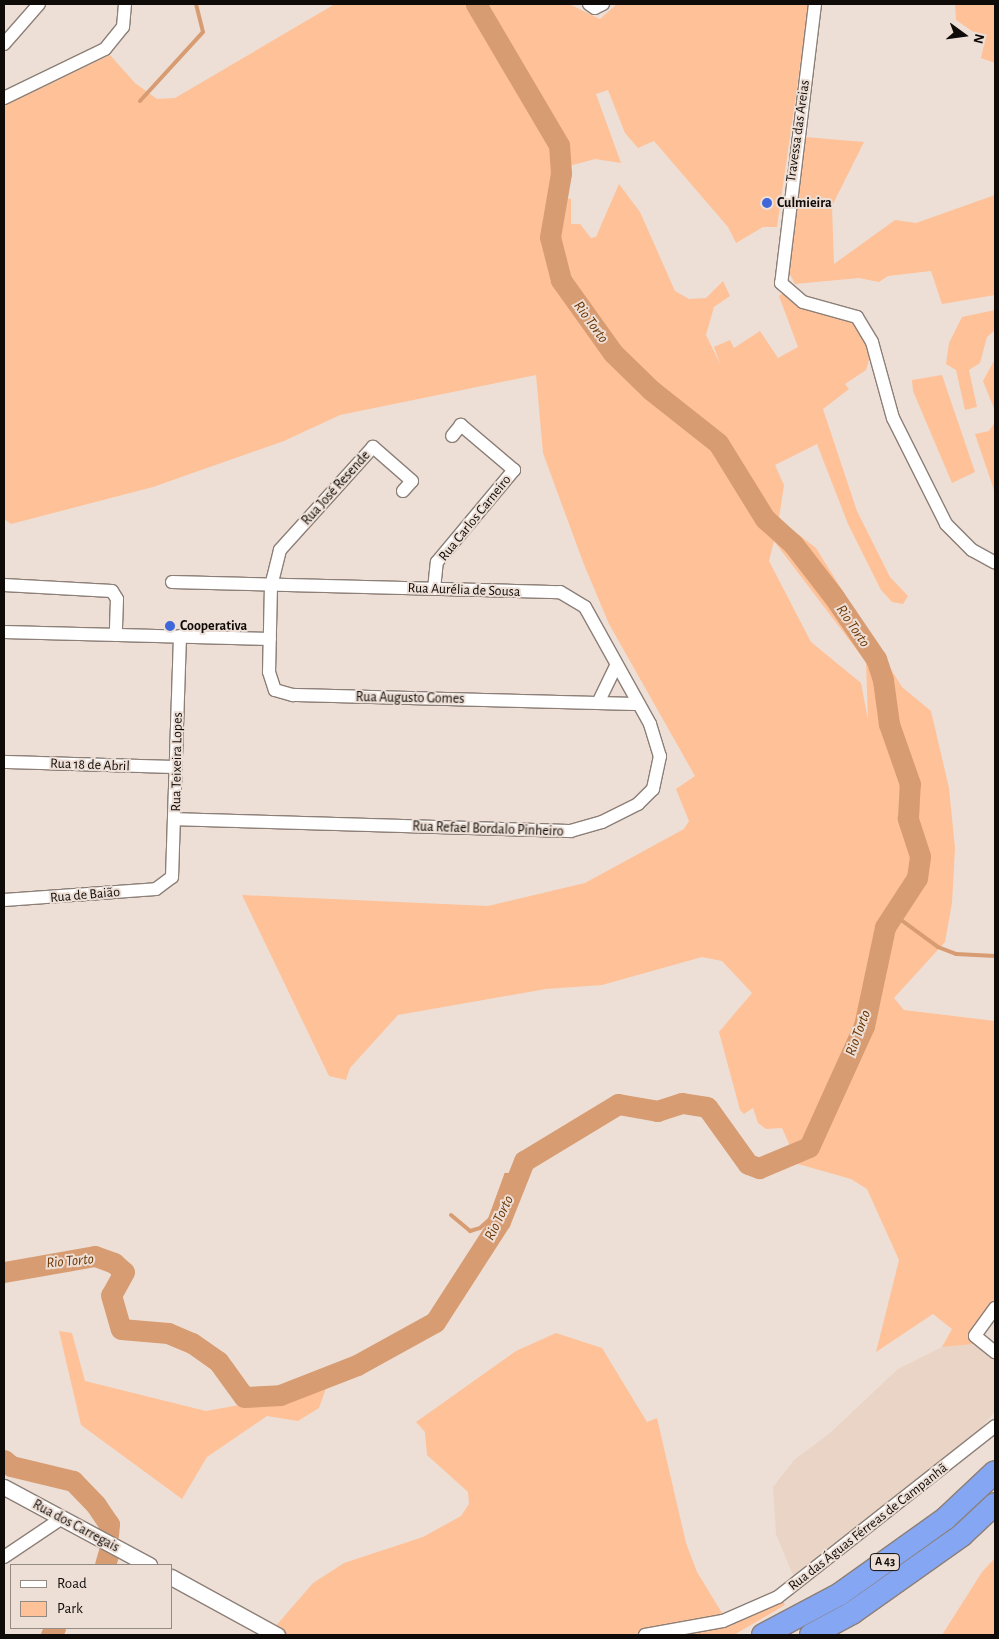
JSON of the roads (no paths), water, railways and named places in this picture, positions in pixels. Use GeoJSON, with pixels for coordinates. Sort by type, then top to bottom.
{"type":"FeatureCollection","features":[{"type":"Feature","properties":{"kind":"highway","name":"A 43"},"geometry":{"type":"LineString","coordinates":[[763,1635],[840,1594],[946,1518],[995,1472]]}},
{"type":"Feature","properties":{"kind":"highway","name":"A 43"},"geometry":{"type":"LineString","coordinates":[[811,1635],[852,1613],[962,1534],[995,1504]]}},
{"type":"Feature","properties":{"kind":"street"},"geometry":{"type":"LineString","coordinates":[[4,44],[39,4]]}},
{"type":"Feature","properties":{"kind":"street"},"geometry":{"type":"LineString","coordinates":[[4,98],[106,48],[123,27],[125,4]]}},
{"type":"Feature","properties":{"kind":"street"},"geometry":{"type":"LineString","coordinates":[[589,4],[604,4]]}},
{"type":"Feature","properties":{"kind":"street","name":"Travessa das Areias"},"geometry":{"type":"LineString","coordinates":[[815,4],[781,283],[803,302],[856,317],[875,350],[893,418],[946,524],[972,550],[995,563]]}},
{"type":"Feature","properties":{"kind":"street","name":"Rua Carlos Carneiro"},"geometry":{"type":"LineString","coordinates":[[434,589],[437,562],[514,470],[461,425],[452,436]]}},
{"type":"Feature","properties":{"kind":"street","name":"Rua José Resende"},"geometry":{"type":"LineString","coordinates":[[271,585],[280,550],[374,447],[412,481],[403,491]]}},
{"type":"Feature","properties":{"kind":"street","name":"Rua Aurélia de Sousa"},"geometry":{"type":"LineString","coordinates":[[172,582],[560,592],[575,598],[616,666]]}},
{"type":"Feature","properties":{"kind":"street"},"geometry":{"type":"LineString","coordinates":[[4,585],[112,591],[117,599],[116,635]]}},
{"type":"Feature","properties":{"kind":"street"},"geometry":{"type":"LineString","coordinates":[[4,632],[270,639],[271,585]]}},
{"type":"Feature","properties":{"kind":"street","name":"Rua Teixeira Lopes"},"geometry":{"type":"LineString","coordinates":[[166,886],[172,877],[176,820],[180,636]]}},
{"type":"Feature","properties":{"kind":"street","name":"Rua Augusto Gomes"},"geometry":{"type":"LineString","coordinates":[[270,639],[269,672],[275,690],[293,695],[638,704]]}},
{"type":"Feature","properties":{"kind":"street"},"geometry":{"type":"LineString","coordinates":[[598,703],[616,666]]}},
{"type":"Feature","properties":{"kind":"street","name":"Rua Refael Bordalo Pinheiro"},"geometry":{"type":"LineString","coordinates":[[176,820],[571,831],[602,822],[638,804],[654,789],[660,756],[638,704],[616,666]]}},
{"type":"Feature","properties":{"kind":"street","name":"Rua 18 de Abril"},"geometry":{"type":"LineString","coordinates":[[4,762],[176,767]]}},
{"type":"Feature","properties":{"kind":"street","name":"Rua de Baião"},"geometry":{"type":"LineString","coordinates":[[4,900],[166,886]]}},
{"type":"Feature","properties":{"kind":"street"},"geometry":{"type":"LineString","coordinates":[[995,1308],[974,1336],[995,1352]]}},
{"type":"Feature","properties":{"kind":"street","name":"Rua das Águas Férreas de Campanhã"},"geometry":{"type":"LineString","coordinates":[[645,1635],[722,1621],[778,1597],[995,1426]]}},
{"type":"Feature","properties":{"kind":"street","name":"Rua dos Carregais"},"geometry":{"type":"LineString","coordinates":[[4,1487],[147,1564]]}},
{"type":"Feature","properties":{"kind":"street"},"geometry":{"type":"LineString","coordinates":[[4,1557],[62,1518]]}},
{"type":"Feature","properties":{"kind":"street"},"geometry":{"type":"LineString","coordinates":[[172,1578],[277,1635]]}},
{"type":"Feature","properties":{"kind":"waterway"},"geometry":{"type":"LineString","coordinates":[[140,101],[203,32],[196,4]]}},
{"type":"Feature","properties":{"kind":"waterway","name":"Rio Torto"},"geometry":{"type":"LineString","coordinates":[[4,1272],[95,1256],[114,1263],[124,1272],[111,1295],[121,1329],[168,1333],[192,1343],[218,1361],[244,1397],[280,1395],[357,1365],[435,1322],[500,1221],[524,1161],[618,1104],[657,1111],[682,1103],[707,1107],[748,1164],[759,1168],[809,1147],[864,1026],[885,927],[917,878],[920,856],[908,818],[910,784],[889,724],[883,680],[876,659],[834,597],[793,544],[765,519],[718,443],[651,390],[613,353],[561,280],[550,237],[561,173],[559,145],[476,4]]}},
{"type":"Feature","properties":{"kind":"waterway"},"geometry":{"type":"LineString","coordinates":[[893,914],[938,947],[956,954],[995,956]]}},
{"type":"Feature","properties":{"kind":"waterway"},"geometry":{"type":"LineString","coordinates":[[451,1215],[470,1231],[480,1228],[490,1219],[506,1175],[520,1174]]}},
{"type":"Feature","properties":{"kind":"waterway","name":"Rio Torto"},"geometry":{"type":"LineString","coordinates":[[4,1460],[11,1466],[73,1481],[96,1505],[109,1524],[108,1535]]}},
{"type":"Feature","properties":{"kind":"waterway","name":"Rio Torto"},"geometry":{"type":"LineString","coordinates":[[105,1564],[109,1551]]}},
{"type":"Feature","properties":{"kind":"waterway","name":"Rio Torto"},"geometry":{"type":"LineString","coordinates":[[51,1635],[54,1629]]}},
{"type":"Feature","properties":{"kind":"place","name":"Culmieira"},"geometry":{"type":"Point","coordinates":[767,203]}},
{"type":"Feature","properties":{"kind":"place","name":"Cooperativa"},"geometry":{"type":"Point","coordinates":[170,626]}}]}
